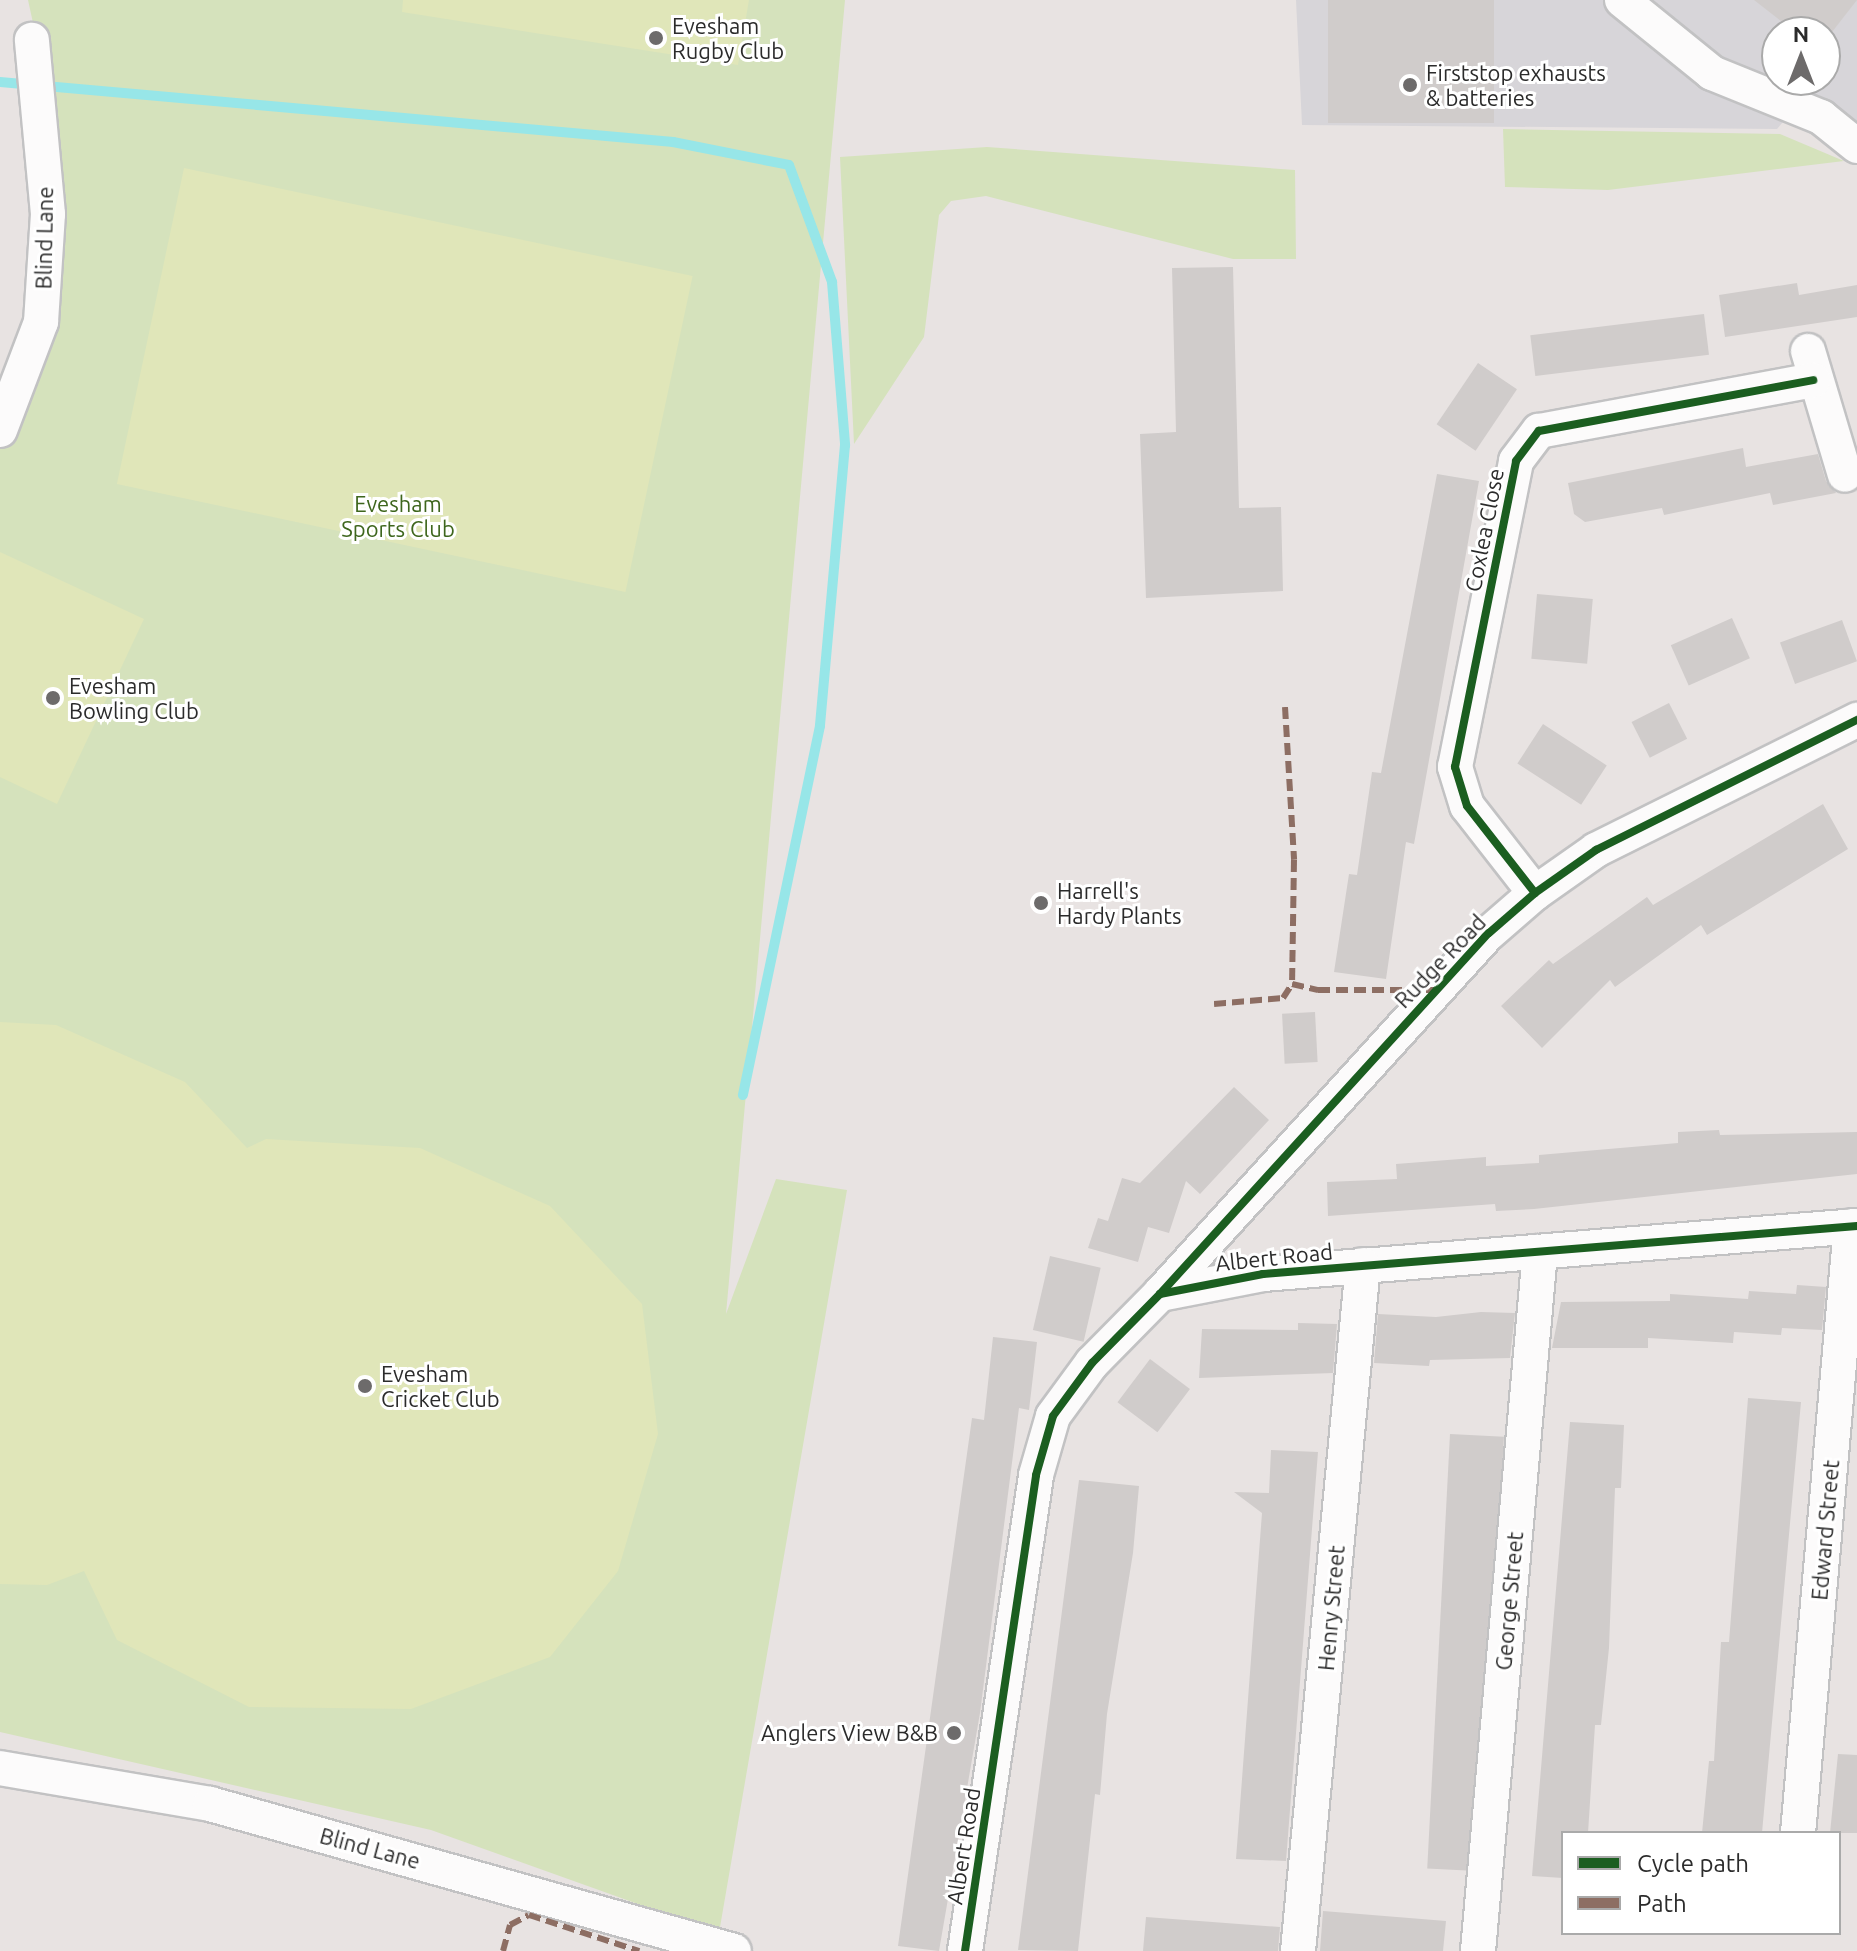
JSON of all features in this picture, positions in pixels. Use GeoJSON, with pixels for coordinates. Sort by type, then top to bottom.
{"type":"FeatureCollection","features":[{"type":"Feature","properties":{"kind":"street"},"geometry":{"type":"LineString","coordinates":[[1622,0],[1712,73],[1821,117],[1857,146]]}},
{"type":"Feature","properties":{"kind":"street","name":"Blind Lane"},"geometry":{"type":"LineString","coordinates":[[0,430],[41,322],[48,214],[37,72]]}},
{"type":"Feature","properties":{"kind":"street","name":"Coxlea Close"},"geometry":{"type":"LineString","coordinates":[[1535,893],[1467,806],[1455,767],[1521,452],[1539,431],[1810,365],[1845,475]]}},
{"type":"Feature","properties":{"kind":"street","name":"Rudge Road"},"geometry":{"type":"LineString","coordinates":[[1160,1294],[1489,933],[1535,893],[1596,850],[1857,720]]}},
{"type":"Feature","properties":{"kind":"street","name":"Albert Road"},"geometry":{"type":"LineString","coordinates":[[965,1951],[1036,1475],[1053,1416],[1092,1363],[1160,1294],[1210,1281],[1363,1265],[1854,1226]]}},
{"type":"Feature","properties":{"kind":"street","name":"Edward Street"},"geometry":{"type":"LineString","coordinates":[[1798,1831],[1854,1226]]}},
{"type":"Feature","properties":{"kind":"street","name":"George Street"},"geometry":{"type":"LineString","coordinates":[[1478,1951],[1540,1252]]}},
{"type":"Feature","properties":{"kind":"street","name":"Henry Street"},"geometry":{"type":"LineString","coordinates":[[1298,1951],[1363,1265]]}},
{"type":"Feature","properties":{"kind":"street","name":"Blind Lane"},"geometry":{"type":"LineString","coordinates":[[0,1768],[210,1804],[734,1951]]}},
{"type":"Feature","properties":{"kind":"shaded area"},"geometry":{"type":"Polygon","coordinates":[[[1296,0],[1857,0],[1857,137],[1801,101],[1777,129],[1302,125],[1296,0]]]}},
{"type":"Feature","properties":{"kind":"green space","name":"Evesham Sports Club"},"geometry":{"type":"Polygon","coordinates":[[[28,0],[845,0],[726,1314],[776,1179],[847,1190],[719,1933],[431,1830],[0,1732],[0,442],[35,349],[49,96],[28,0]]]}},
{"type":"Feature","properties":{"kind":"green space","name":"Evesham Rugby Club"},"geometry":{"type":"Polygon","coordinates":[[[403,0],[749,0],[738,65],[402,12],[403,0]]]}},
{"type":"Feature","properties":{"kind":"green space"},"geometry":{"type":"Polygon","coordinates":[[[1503,129],[1780,134],[1844,161],[1608,190],[1505,187],[1503,129]]]}},
{"type":"Feature","properties":{"kind":"green space"},"geometry":{"type":"Polygon","coordinates":[[[987,147],[1295,170],[1296,259],[1233,259],[986,196],[951,201],[939,215],[924,337],[854,444],[840,157],[987,147]]]}},
{"type":"Feature","properties":{"kind":"green space"},"geometry":{"type":"Polygon","coordinates":[[[184,168],[693,276],[625,592],[117,484],[184,168]]]}},
{"type":"Feature","properties":{"kind":"green space","name":"Evesham Bowling Club"},"geometry":{"type":"Polygon","coordinates":[[[0,552],[144,619],[57,804],[0,777],[0,552]]]}},
{"type":"Feature","properties":{"kind":"green space","name":"Evesham Cricket Club"},"geometry":{"type":"Polygon","coordinates":[[[0,1022],[56,1025],[185,1082],[247,1148],[266,1139],[420,1148],[550,1206],[642,1304],[658,1434],[618,1571],[550,1657],[411,1709],[249,1707],[117,1640],[84,1571],[47,1585],[0,1584],[0,1022]]]}},
{"type":"Feature","properties":{"kind":"building","name":"Firststop exhausts & batteries"},"geometry":{"type":"Polygon","coordinates":[[[1328,0],[1494,0],[1494,123],[1328,123],[1328,0]]]}},
{"type":"Feature","properties":{"kind":"building"},"geometry":{"type":"Polygon","coordinates":[[[1754,0],[1857,0],[1841,20],[1841,16],[1774,16],[1754,0]]]}},
{"type":"Feature","properties":{"kind":"building"},"geometry":{"type":"Polygon","coordinates":[[[1233,267],[1239,508],[1281,507],[1283,591],[1146,598],[1140,434],[1176,432],[1172,268],[1233,267]]]}},
{"type":"Feature","properties":{"kind":"building"},"geometry":{"type":"Polygon","coordinates":[[[1797,283],[1799,295],[1857,285],[1857,317],[1725,337],[1719,295],[1797,283]]]}},
{"type":"Feature","properties":{"kind":"building"},"geometry":{"type":"Polygon","coordinates":[[[1704,314],[1709,355],[1535,376],[1530,335],[1704,314]]]}},
{"type":"Feature","properties":{"kind":"building"},"geometry":{"type":"Polygon","coordinates":[[[1478,363],[1517,389],[1476,451],[1437,424],[1478,363]]]}},
{"type":"Feature","properties":{"kind":"building"},"geometry":{"type":"Polygon","coordinates":[[[1743,448],[1746,467],[1818,454],[1826,481],[1836,493],[1773,505],[1770,493],[1664,515],[1662,508],[1585,522],[1574,514],[1568,483],[1743,448]]]}},
{"type":"Feature","properties":{"kind":"building"},"geometry":{"type":"Polygon","coordinates":[[[1437,474],[1479,481],[1414,844],[1406,842],[1386,979],[1334,972],[1349,874],[1357,875],[1372,772],[1381,773],[1437,474]]]}},
{"type":"Feature","properties":{"kind":"building"},"geometry":{"type":"Polygon","coordinates":[[[1537,594],[1593,599],[1587,664],[1531,659],[1537,594]]]}},
{"type":"Feature","properties":{"kind":"building"},"geometry":{"type":"Polygon","coordinates":[[[1732,618],[1750,658],[1689,685],[1671,645],[1732,618]]]}},
{"type":"Feature","properties":{"kind":"building"},"geometry":{"type":"Polygon","coordinates":[[[1842,620],[1857,661],[1795,684],[1780,643],[1842,620]]]}},
{"type":"Feature","properties":{"kind":"building"},"geometry":{"type":"Polygon","coordinates":[[[1669,703],[1687,739],[1650,758],[1632,722],[1669,703]]]}},
{"type":"Feature","properties":{"kind":"building"},"geometry":{"type":"Polygon","coordinates":[[[1543,724],[1607,765],[1581,805],[1517,763],[1543,724]]]}},
{"type":"Feature","properties":{"kind":"building"},"geometry":{"type":"Polygon","coordinates":[[[1823,804],[1848,849],[1707,935],[1701,925],[1615,987],[1610,980],[1542,1048],[1501,1006],[1549,960],[1553,964],[1647,897],[1653,905],[1823,804]]]}},
{"type":"Feature","properties":{"kind":"building"},"geometry":{"type":"Polygon","coordinates":[[[1315,1012],[1318,1062],[1285,1064],[1282,1014],[1315,1012]]]}},
{"type":"Feature","properties":{"kind":"building"},"geometry":{"type":"Polygon","coordinates":[[[1234,1087],[1269,1120],[1200,1194],[1186,1181],[1169,1233],[1148,1227],[1138,1262],[1088,1248],[1098,1218],[1108,1221],[1122,1178],[1140,1183],[1234,1087]]]}},
{"type":"Feature","properties":{"kind":"building"},"geometry":{"type":"Polygon","coordinates":[[[1719,1130],[1720,1135],[1857,1132],[1857,1174],[1534,1209],[1496,1211],[1495,1204],[1328,1216],[1327,1182],[1397,1179],[1396,1164],[1486,1157],[1486,1166],[1539,1163],[1539,1155],[1678,1143],[1678,1132],[1719,1130]]]}},
{"type":"Feature","properties":{"kind":"building"},"geometry":{"type":"Polygon","coordinates":[[[1050,1256],[1101,1268],[1084,1342],[1033,1330],[1050,1256]]]}},
{"type":"Feature","properties":{"kind":"building"},"geometry":{"type":"Polygon","coordinates":[[[1797,1285],[1826,1287],[1822,1330],[1782,1328],[1781,1335],[1734,1332],[1733,1343],[1648,1338],[1648,1348],[1552,1348],[1561,1302],[1670,1301],[1670,1294],[1748,1299],[1749,1291],[1796,1294],[1797,1285]]]}},
{"type":"Feature","properties":{"kind":"building"},"geometry":{"type":"Polygon","coordinates":[[[1481,1312],[1515,1313],[1510,1358],[1430,1360],[1429,1366],[1374,1363],[1378,1314],[1436,1317],[1481,1312]]]}},
{"type":"Feature","properties":{"kind":"building"},"geometry":{"type":"Polygon","coordinates":[[[1298,1323],[1337,1324],[1333,1373],[1199,1378],[1202,1329],[1298,1330],[1298,1323]]]}},
{"type":"Feature","properties":{"kind":"building"},"geometry":{"type":"Polygon","coordinates":[[[993,1337],[1037,1342],[1029,1410],[1019,1408],[980,1713],[939,1951],[898,1946],[972,1418],[984,1420],[993,1337]]]}},
{"type":"Feature","properties":{"kind":"building"},"geometry":{"type":"Polygon","coordinates":[[[1150,1359],[1190,1389],[1157,1432],[1118,1402],[1150,1359]]]}},
{"type":"Feature","properties":{"kind":"building"},"geometry":{"type":"Polygon","coordinates":[[[1748,1398],[1801,1402],[1762,1831],[1702,1831],[1709,1761],[1714,1761],[1721,1642],[1729,1642],[1748,1398]]]}},
{"type":"Feature","properties":{"kind":"building"},"geometry":{"type":"Polygon","coordinates":[[[1570,1422],[1624,1425],[1621,1488],[1615,1488],[1609,1648],[1601,1725],[1595,1725],[1588,1831],[1561,1831],[1561,1878],[1532,1876],[1570,1422]]]}},
{"type":"Feature","properties":{"kind":"building"},"geometry":{"type":"Polygon","coordinates":[[[1450,1434],[1504,1437],[1481,1871],[1427,1868],[1450,1434]]]}},
{"type":"Feature","properties":{"kind":"building"},"geometry":{"type":"Polygon","coordinates":[[[1271,1450],[1318,1452],[1286,1861],[1236,1859],[1262,1513],[1234,1492],[1269,1493],[1271,1450]]]}},
{"type":"Feature","properties":{"kind":"building"},"geometry":{"type":"Polygon","coordinates":[[[1079,1480],[1139,1486],[1133,1553],[1107,1714],[1100,1795],[1095,1794],[1078,1951],[1018,1950],[1079,1480]]]}},
{"type":"Feature","properties":{"kind":"building"},"geometry":{"type":"Polygon","coordinates":[[[1838,1754],[1857,1755],[1857,1833],[1830,1831],[1838,1754]]]}},
{"type":"Feature","properties":{"kind":"building"},"geometry":{"type":"Polygon","coordinates":[[[1323,1911],[1446,1921],[1443,1951],[1320,1951],[1323,1911]]]}},
{"type":"Feature","properties":{"kind":"building"},"geometry":{"type":"Polygon","coordinates":[[[1146,1917],[1280,1927],[1278,1951],[1143,1951],[1146,1917]]]}},
{"type":"Feature","properties":{"kind":"waterway"},"geometry":{"type":"LineString","coordinates":[[0,82],[673,142],[789,165],[832,282],[845,445],[820,726],[743,1095]]}},
{"type":"Feature","properties":{"kind":"marked path"},"geometry":{"type":"LineString","coordinates":[[1285,707],[1294,860],[1292,984],[1318,990],[1436,990]]}},
{"type":"Feature","properties":{"kind":"marked path"},"geometry":{"type":"LineString","coordinates":[[1214,1004],[1283,998],[1292,984]]}},
{"type":"Feature","properties":{"kind":"marked path"},"geometry":{"type":"LineString","coordinates":[[503,1951],[510,1925],[529,1915],[639,1951]]}},
{"type":"Feature","properties":{"kind":"cycle path"},"geometry":{"type":"LineString","coordinates":[[1535,893],[1467,806],[1455,767],[1516,461],[1539,431],[1813,380]]}},
{"type":"Feature","properties":{"kind":"cycle path"},"geometry":{"type":"LineString","coordinates":[[1160,1294],[1489,933],[1535,893],[1596,850],[1857,720]]}},
{"type":"Feature","properties":{"kind":"cycle path"},"geometry":{"type":"LineString","coordinates":[[965,1951],[1036,1475],[1053,1416],[1092,1363],[1160,1294],[1263,1274],[1857,1226]]}},
{"type":"Feature","properties":{"kind":"place","name":"Evesham Rugby Club"},"geometry":{"type":"Point","coordinates":[656,38]}},
{"type":"Feature","properties":{"kind":"place","name":"Firststop exhausts & batteries"},"geometry":{"type":"Point","coordinates":[1410,85]}},
{"type":"Feature","properties":{"kind":"place","name":"Evesham Bowling Club"},"geometry":{"type":"Point","coordinates":[53,698]}},
{"type":"Feature","properties":{"kind":"place","name":"Harrell's Hardy Plants"},"geometry":{"type":"Point","coordinates":[1041,903]}},
{"type":"Feature","properties":{"kind":"place","name":"Evesham Cricket Club"},"geometry":{"type":"Point","coordinates":[365,1386]}},
{"type":"Feature","properties":{"kind":"place","name":"Anglers View B&B"},"geometry":{"type":"Point","coordinates":[954,1733]}}]}
